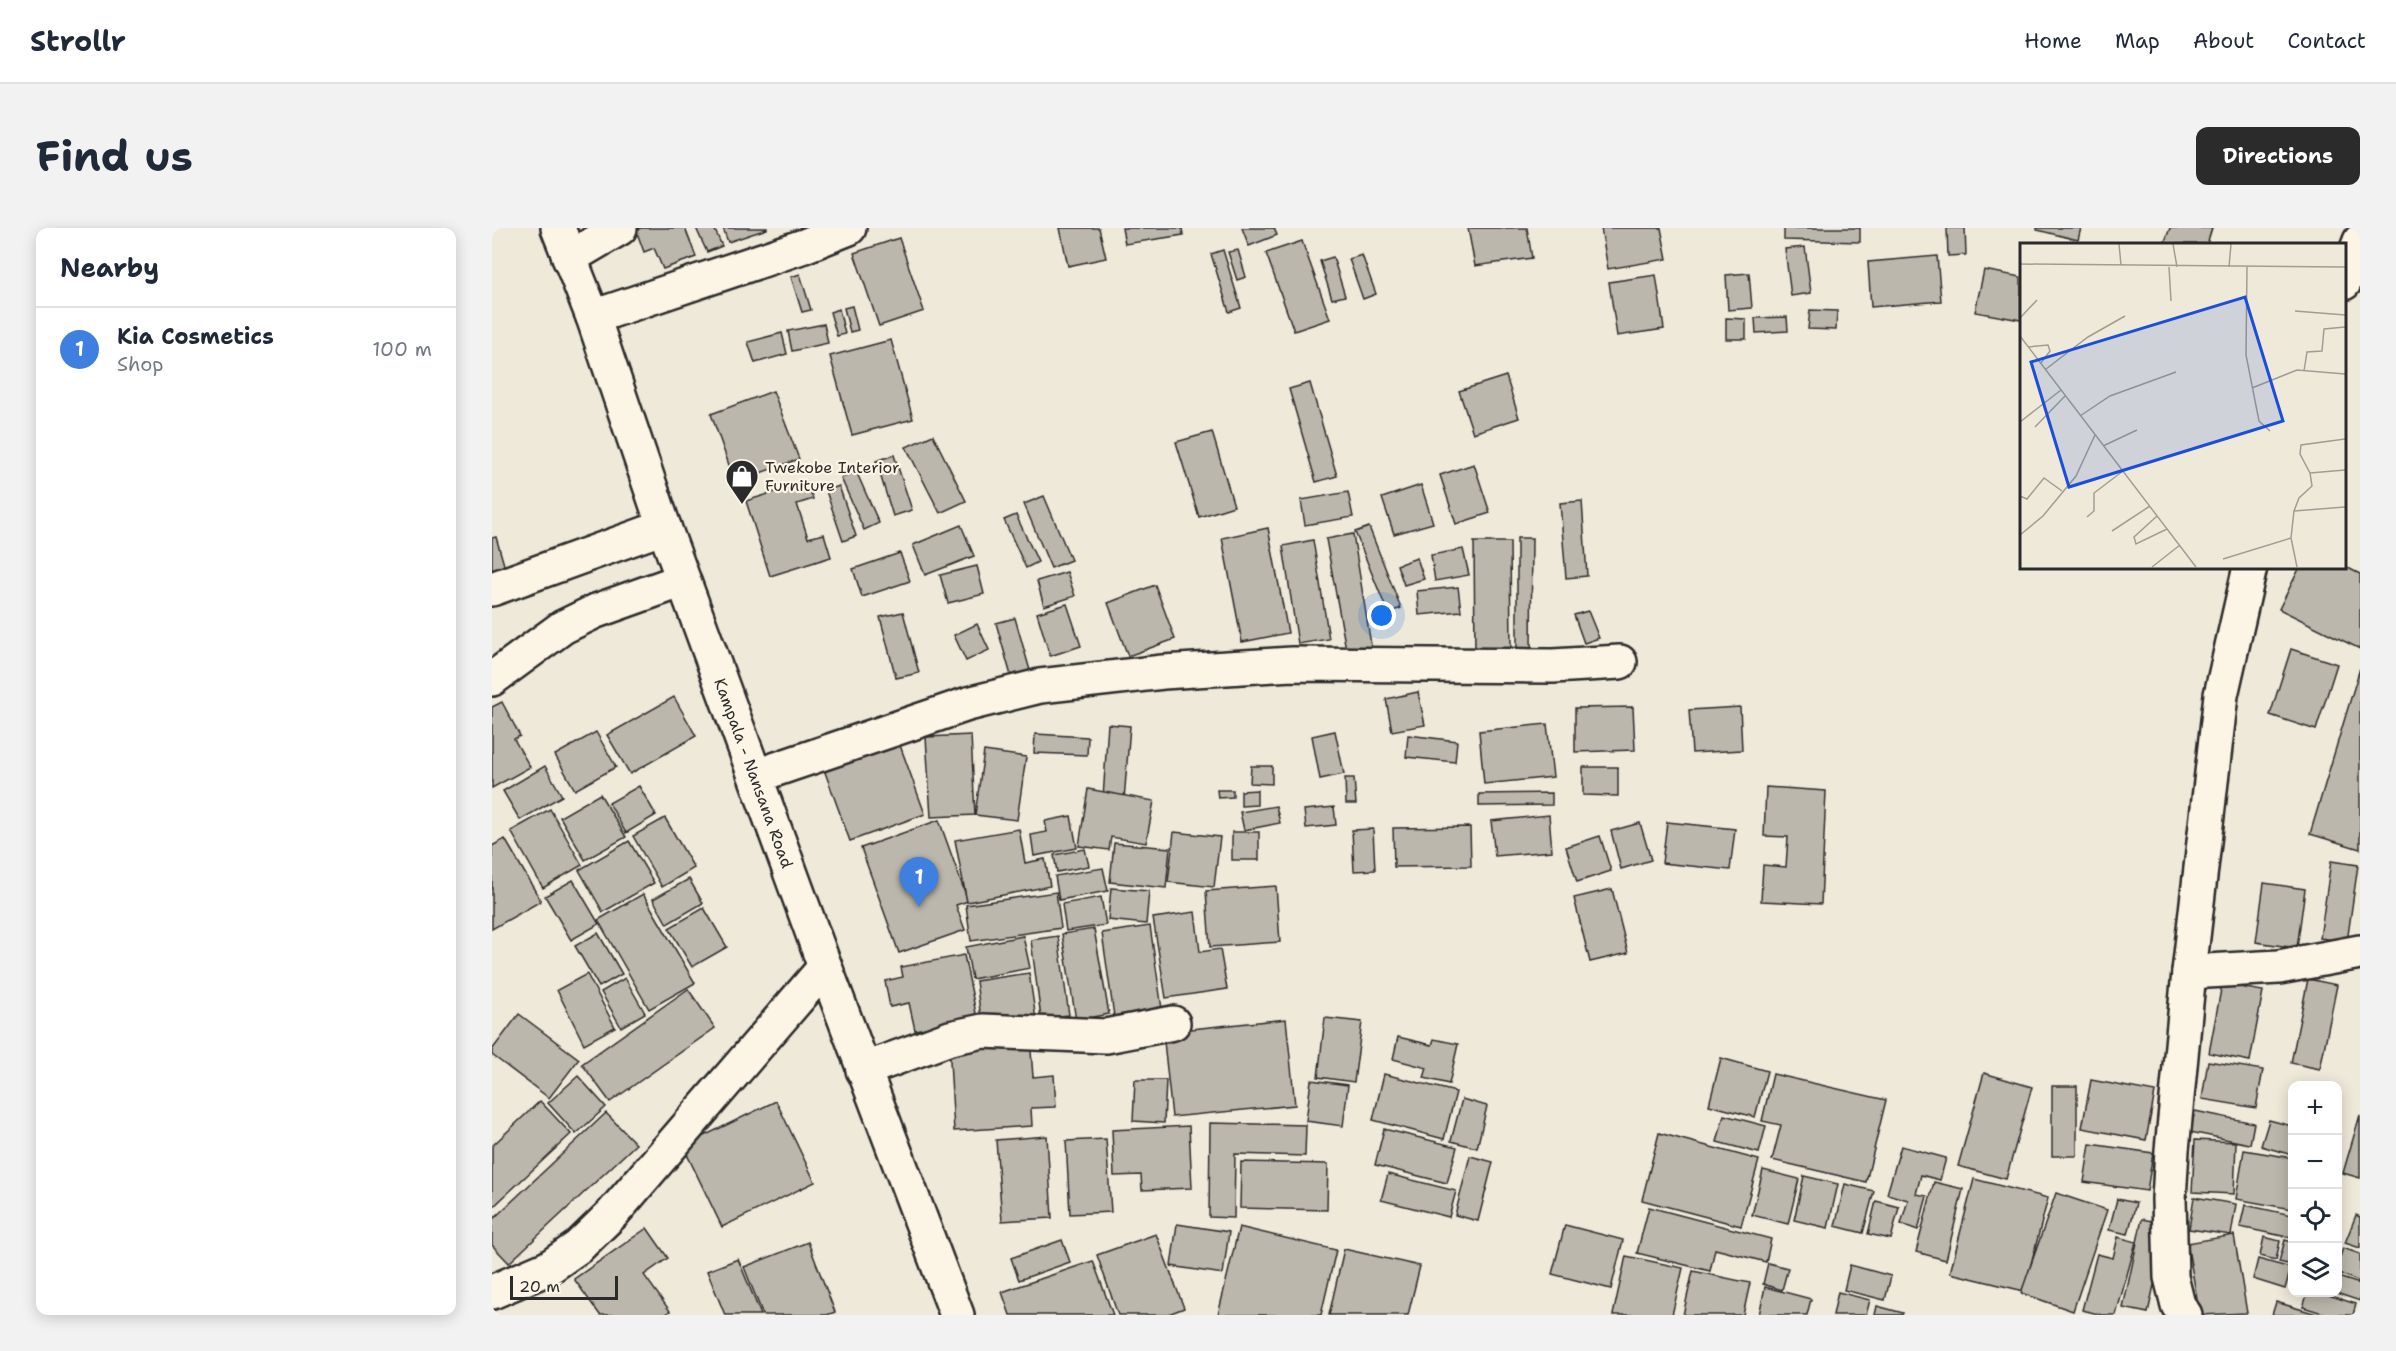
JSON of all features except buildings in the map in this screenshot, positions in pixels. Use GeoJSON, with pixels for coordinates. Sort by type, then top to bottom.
{"type":"FeatureCollection","features":[{"type":"Feature","properties":{"kind":"street"},"geometry":{"type":"LineString","coordinates":[[563,243],[620,228]]}},
{"type":"Feature","properties":{"kind":"street"},"geometry":{"type":"LineString","coordinates":[[593,317],[804,246],[849,228]]}},
{"type":"Feature","properties":{"kind":"street"},"geometry":{"type":"LineString","coordinates":[[2345,278],[2360,242]]}},
{"type":"Feature","properties":{"kind":"street","name":"Kampala - Nansana Road"},"geometry":{"type":"LineString","coordinates":[[563,243],[593,317],[664,527],[825,967],[957,1315]]}},
{"type":"Feature","properties":{"kind":"street"},"geometry":{"type":"LineString","coordinates":[[492,589],[664,527]]}},
{"type":"Feature","properties":{"kind":"street"},"geometry":{"type":"LineString","coordinates":[[2185,1315],[2178,1305],[2171,1277],[2169,1199],[2189,972],[2221,695],[2250,568]]}},
{"type":"Feature","properties":{"kind":"street"},"geometry":{"type":"LineString","coordinates":[[492,679],[563,627],[596,611],[683,580]]}},
{"type":"Feature","properties":{"kind":"street"},"geometry":{"type":"LineString","coordinates":[[756,776],[968,704],[1040,686],[1163,672],[1292,664],[1553,666],[1620,662]]}},
{"type":"Feature","properties":{"kind":"street"},"geometry":{"type":"LineString","coordinates":[[2189,972],[2279,967],[2360,952]]}},
{"type":"Feature","properties":{"kind":"street"},"geometry":{"type":"LineString","coordinates":[[492,1292],[548,1268],[578,1247],[613,1213],[825,967]]}},
{"type":"Feature","properties":{"kind":"street"},"geometry":{"type":"LineString","coordinates":[[863,1070],[950,1038],[983,1031],[1106,1036],[1173,1023]]}},
{"type":"Feature","properties":{"kind":"place","name":"Twekobe Interior Furniture"},"geometry":{"type":"Point","coordinates":[742,505]}},
{"type":"Feature","properties":{"kind":"place","name":"Kia Cosmetics"},"geometry":{"type":"Point","coordinates":[919,907]}}]}
